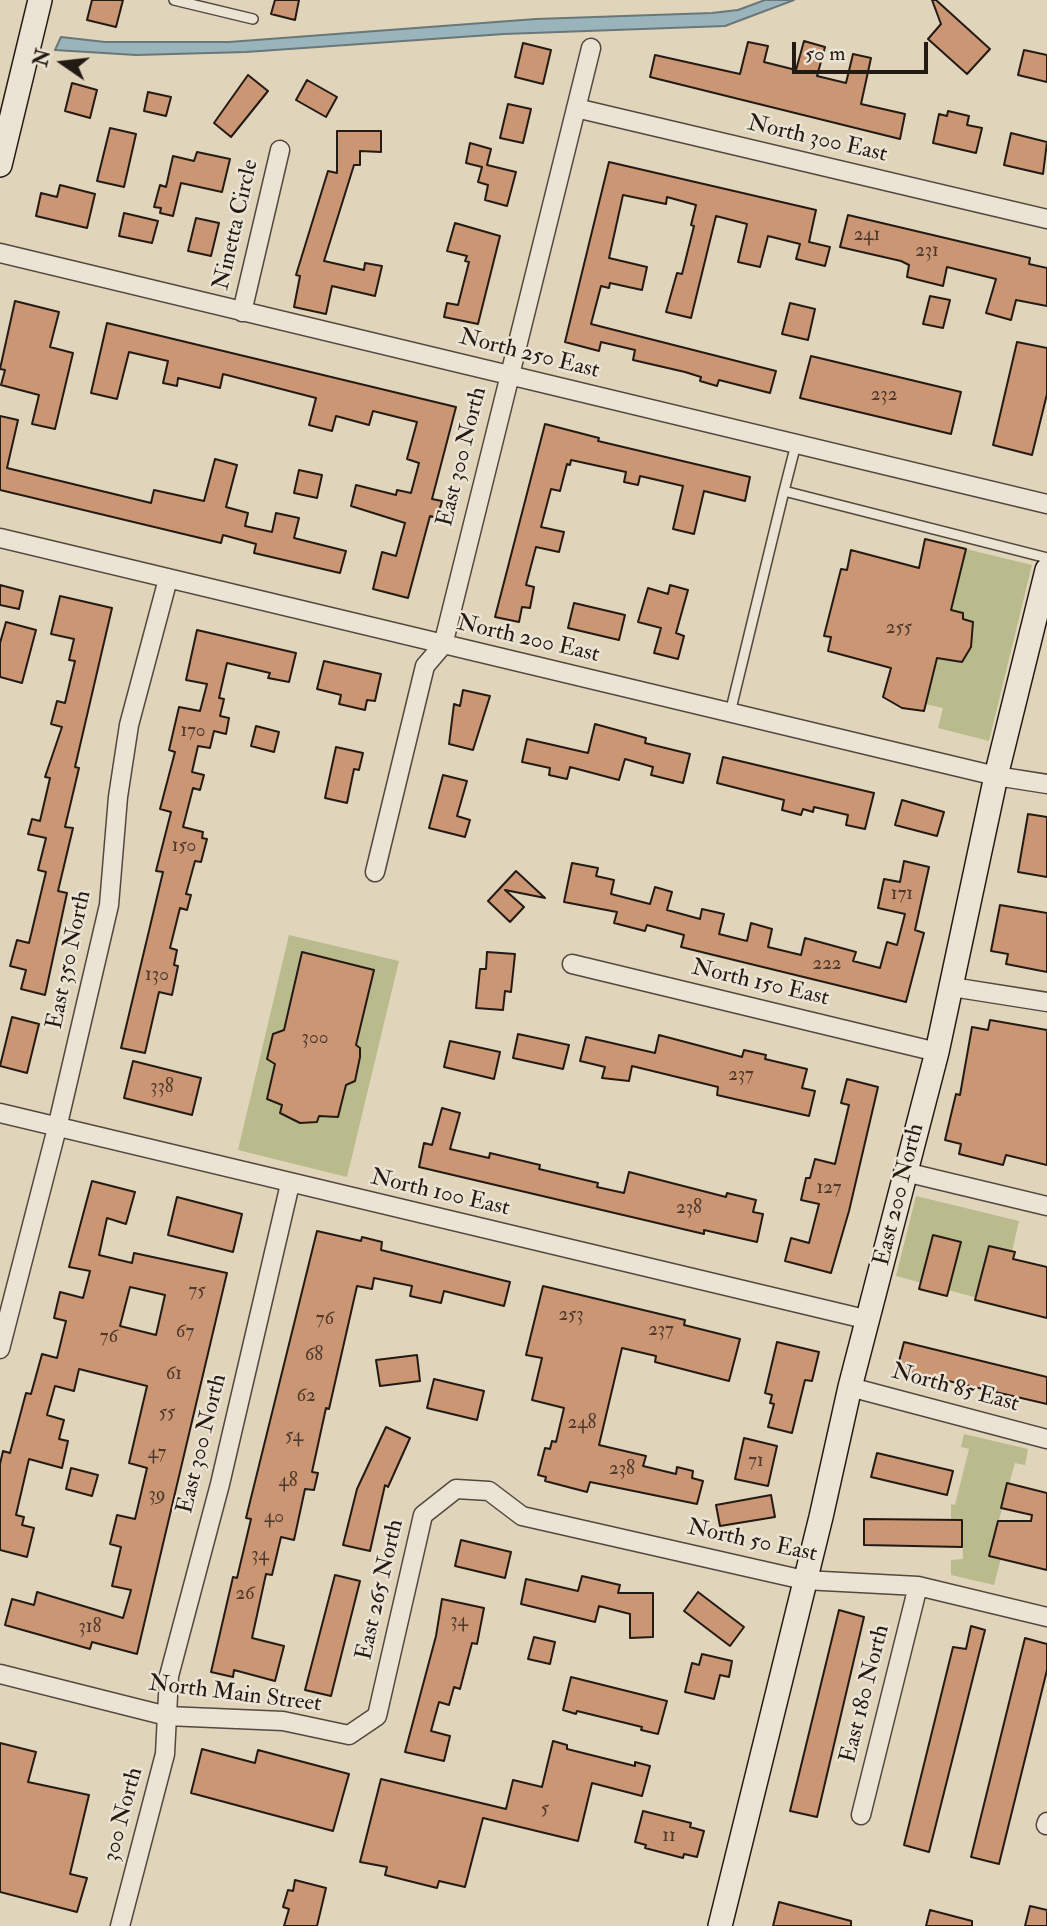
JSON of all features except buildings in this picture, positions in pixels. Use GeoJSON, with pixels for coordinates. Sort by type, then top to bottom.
{"type":"FeatureCollection","features":[{"type":"Feature","properties":{"kind":"street"},"geometry":{"type":"LineString","coordinates":[[0,165],[40,0]]}},
{"type":"Feature","properties":{"kind":"street","name":"East 300 North"},"geometry":{"type":"LineString","coordinates":[[375,872],[425,666],[443,645],[591,48]]}},
{"type":"Feature","properties":{"kind":"street","name":"North 300 East"},"geometry":{"type":"LineString","coordinates":[[576,108],[1047,219]]}},
{"type":"Feature","properties":{"kind":"street","name":"Ninetta Circle"},"geometry":{"type":"LineString","coordinates":[[242,312],[280,150]]}},
{"type":"Feature","properties":{"kind":"street","name":"North 250 East"},"geometry":{"type":"LineString","coordinates":[[0,253],[1047,505]]}},
{"type":"Feature","properties":{"kind":"street","name":"North 200 East"},"geometry":{"type":"LineString","coordinates":[[0,538],[996,776],[1047,784]]}},
{"type":"Feature","properties":{"kind":"street","name":"East 200 North"},"geometry":{"type":"LineString","coordinates":[[720,1926],[850,1387],[937,1052],[996,776],[1047,570]]}},
{"type":"Feature","properties":{"kind":"street","name":"East 350 North"},"geometry":{"type":"LineString","coordinates":[[0,1349],[57,1128],[109,905],[118,797],[130,726],[168,579]]}},
{"type":"Feature","properties":{"kind":"street","name":"North 150 East"},"geometry":{"type":"LineString","coordinates":[[572,964],[937,1052]]}},
{"type":"Feature","properties":{"kind":"street"},"geometry":{"type":"LineString","coordinates":[[951,987],[1047,1002]]}},
{"type":"Feature","properties":{"kind":"street","name":"North 100 East"},"geometry":{"type":"LineString","coordinates":[[0,1113],[869,1320]]}},
{"type":"Feature","properties":{"kind":"street"},"geometry":{"type":"LineString","coordinates":[[905,1172],[1047,1206]]}},
{"type":"Feature","properties":{"kind":"street","name":"East 300 North"},"geometry":{"type":"LineString","coordinates":[[167,1716],[169,1676],[220,1484],[290,1184]]}},
{"type":"Feature","properties":{"kind":"street","name":"North 85 East"},"geometry":{"type":"LineString","coordinates":[[850,1387],[1047,1439]]}},
{"type":"Feature","properties":{"kind":"street","name":"North 50 East"},"geometry":{"type":"LineString","coordinates":[[456,1489],[489,1491],[522,1516],[804,1580],[918,1586],[1047,1616]]}},
{"type":"Feature","properties":{"kind":"street","name":"East 265 North"},"geometry":{"type":"LineString","coordinates":[[377,1716],[423,1515],[456,1489]]}},
{"type":"Feature","properties":{"kind":"street","name":"East 180 North"},"geometry":{"type":"LineString","coordinates":[[861,1815],[918,1586]]}},
{"type":"Feature","properties":{"kind":"street","name":"North Main Street"},"geometry":{"type":"LineString","coordinates":[[0,1674],[167,1716],[283,1721],[349,1735],[377,1716]]}},
{"type":"Feature","properties":{"kind":"street","name":"300 North"},"geometry":{"type":"LineString","coordinates":[[120,1926],[165,1754],[167,1716]]}},
{"type":"Feature","properties":{"kind":"lane"},"geometry":{"type":"LineString","coordinates":[[174,0],[253,19]]}},
{"type":"Feature","properties":{"kind":"lane"},"geometry":{"type":"LineString","coordinates":[[730,713],[796,444]]}},
{"type":"Feature","properties":{"kind":"lane"},"geometry":{"type":"LineString","coordinates":[[784,491],[1047,558]]}},
{"type":"Feature","properties":{"kind":"green space"},"geometry":{"type":"Polygon","coordinates":[[[966,549],[1032,565],[989,741],[938,728],[943,708],[925,704],[937,658],[962,662],[971,647],[973,622],[963,619],[962,613],[951,610],[966,549]]]}},
{"type":"Feature","properties":{"kind":"green space"},"geometry":{"type":"Polygon","coordinates":[[[289,935],[399,961],[347,1177],[238,1150],[289,935]]]}},
{"type":"Feature","properties":{"kind":"green space"},"geometry":{"type":"Polygon","coordinates":[[[916,1196],[1019,1221],[1000,1304],[896,1276],[916,1196]]]}},
{"type":"Feature","properties":{"kind":"green space"},"geometry":{"type":"Polygon","coordinates":[[[964,1434],[1028,1449],[1025,1465],[1015,1463],[989,1555],[1001,1558],[994,1585],[951,1575],[951,1560],[963,1559],[962,1521],[951,1520],[951,1504],[955,1505],[969,1449],[961,1447],[964,1434]]]}},
{"type":"Feature","properties":{"kind":"water"},"geometry":{"type":"Polygon","coordinates":[[[765,0],[794,0],[725,26],[504,34],[246,52],[136,55],[55,50],[61,37],[105,42],[229,42],[536,19],[712,13],[738,10],[765,0]]]}}]}
